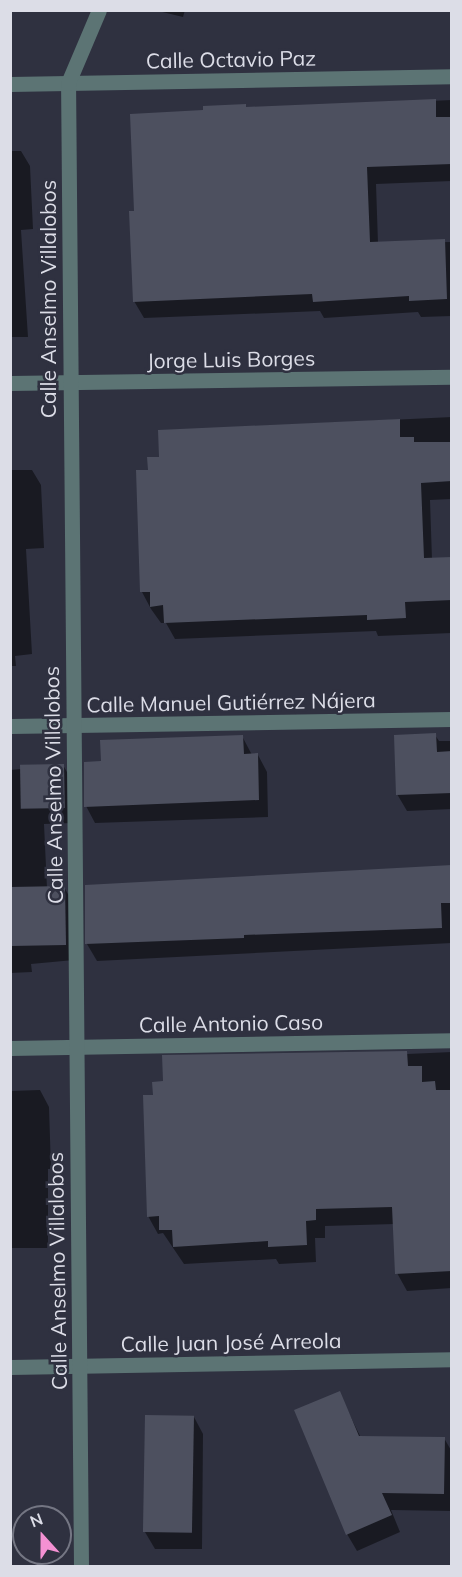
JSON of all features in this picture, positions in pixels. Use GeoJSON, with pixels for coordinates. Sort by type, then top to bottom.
{"type":"FeatureCollection","features":[{"type":"Feature","properties":{"kind":"street","name":"Calle Anselmo Villalobos"},"geometry":{"type":"LineString","coordinates":[[81,1566],[68,82],[99,10]]}},
{"type":"Feature","properties":{"kind":"street","name":"Calle Octavio Paz"},"geometry":{"type":"LineString","coordinates":[[10,84],[452,76]]}},
{"type":"Feature","properties":{"kind":"street","name":"Jorge Luis Borges"},"geometry":{"type":"LineString","coordinates":[[10,383],[452,378]]}},
{"type":"Feature","properties":{"kind":"street","name":"Calle Manuel Gutiérrez Nájera"},"geometry":{"type":"LineString","coordinates":[[10,726],[452,719]]}},
{"type":"Feature","properties":{"kind":"street","name":"Calle Antonio Caso"},"geometry":{"type":"LineString","coordinates":[[10,1048],[452,1040]]}},
{"type":"Feature","properties":{"kind":"street","name":"Calle Juan José Arreola"},"geometry":{"type":"LineString","coordinates":[[10,1367],[452,1359]]}},
{"type":"Feature","properties":{"kind":"building"},"geometry":{"type":"Polygon","coordinates":[[[436,99],[436,117],[450,117],[452,164],[367,167],[370,242],[445,239],[447,299],[409,301],[409,296],[313,302],[312,294],[133,302],[129,211],[134,211],[130,114],[203,110],[203,106],[246,104],[246,107],[436,99]]]}},
{"type":"Feature","properties":{"kind":"building"},"geometry":{"type":"Polygon","coordinates":[[[400,419],[400,437],[414,437],[414,442],[452,442],[452,481],[421,483],[424,558],[452,557],[452,600],[405,602],[406,618],[367,620],[367,615],[164,623],[163,605],[150,607],[150,592],[140,592],[136,470],[148,470],[147,457],[159,457],[158,430],[400,419]]]}},
{"type":"Feature","properties":{"kind":"building"},"geometry":{"type":"Polygon","coordinates":[[[436,733],[437,752],[452,751],[452,793],[396,795],[394,735],[436,733]]]}},
{"type":"Feature","properties":{"kind":"building"},"geometry":{"type":"Polygon","coordinates":[[[243,735],[244,754],[258,753],[259,800],[84,807],[84,762],[101,761],[100,740],[243,735]]]}},
{"type":"Feature","properties":{"kind":"building"},"geometry":{"type":"Polygon","coordinates":[[[64,764],[65,808],[21,809],[20,765],[64,764]]]}},
{"type":"Feature","properties":{"kind":"building"},"geometry":{"type":"Polygon","coordinates":[[[452,865],[452,903],[441,903],[442,928],[244,935],[244,938],[85,944],[85,885],[452,865]]]}},
{"type":"Feature","properties":{"kind":"building"},"geometry":{"type":"Polygon","coordinates":[[[65,886],[66,945],[11,946],[10,887],[65,886]]]}},
{"type":"Feature","properties":{"kind":"building"},"geometry":{"type":"Polygon","coordinates":[[[407,1051],[408,1066],[422,1066],[422,1082],[435,1081],[436,1090],[452,1090],[452,1271],[395,1274],[392,1207],[316,1209],[316,1220],[306,1221],[307,1245],[268,1247],[268,1241],[173,1247],[172,1230],[159,1230],[159,1216],[147,1217],[143,1095],[153,1095],[152,1082],[163,1081],[162,1055],[407,1051]]]}},
{"type":"Feature","properties":{"kind":"building"},"geometry":{"type":"Polygon","coordinates":[[[340,1391],[359,1436],[445,1437],[444,1494],[382,1493],[392,1515],[346,1535],[294,1410],[340,1391]]]}},
{"type":"Feature","properties":{"kind":"building"},"geometry":{"type":"Polygon","coordinates":[[[145,1415],[194,1416],[192,1533],[143,1532],[145,1415]]]}}]}
